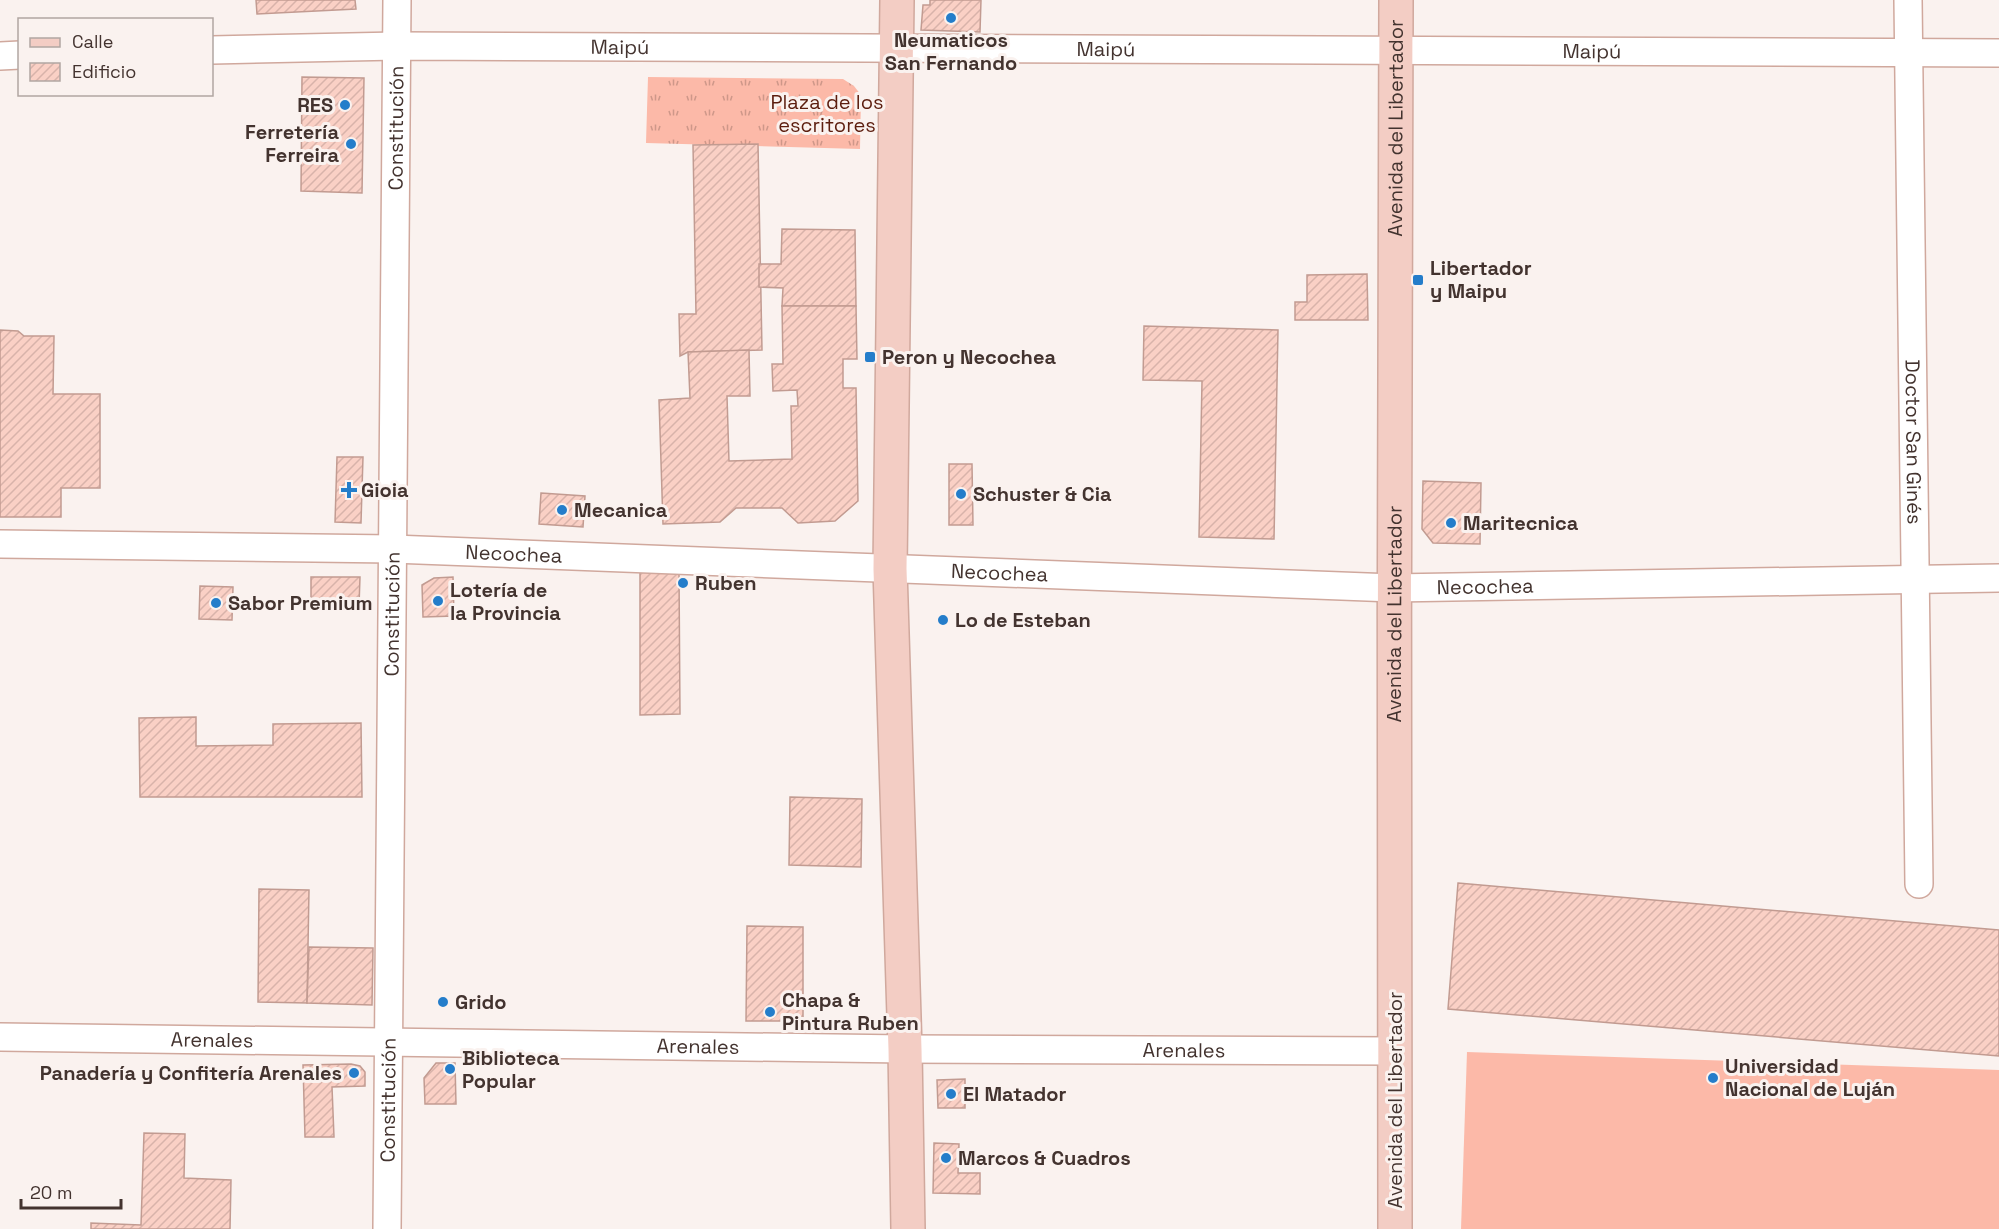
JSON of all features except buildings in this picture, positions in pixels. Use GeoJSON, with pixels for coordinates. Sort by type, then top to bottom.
{"type":"FeatureCollection","features":[{"type":"Feature","properties":{"kind":"main road"},"geometry":{"type":"LineString","coordinates":[[897,0],[890,569],[905,1049],[908,1229]]}},
{"type":"Feature","properties":{"kind":"main road","name":"Avenida del Libertador"},"geometry":{"type":"LineString","coordinates":[[1395,1229],[1396,863],[1393,588],[1396,0]]}},
{"type":"Feature","properties":{"kind":"street","name":"Constitución"},"geometry":{"type":"LineString","coordinates":[[387,1229],[397,0]]}},
{"type":"Feature","properties":{"kind":"street","name":"Doctor San Ginés"},"geometry":{"type":"LineString","coordinates":[[1908,0],[1919,884]]}},
{"type":"Feature","properties":{"kind":"street","name":"Maipú"},"geometry":{"type":"LineString","coordinates":[[213,50],[397,46],[1999,53]]}},
{"type":"Feature","properties":{"kind":"street"},"geometry":{"type":"LineString","coordinates":[[0,56],[18,55]]}},
{"type":"Feature","properties":{"kind":"street","name":"Necochea"},"geometry":{"type":"LineString","coordinates":[[0,544],[393,549],[1393,588],[1999,578]]}},
{"type":"Feature","properties":{"kind":"street","name":"Arenales"},"geometry":{"type":"LineString","coordinates":[[0,1037],[905,1049],[1394,1051]]}},
{"type":"Feature","properties":{"kind":"green space","name":"Plaza de los escritores"},"geometry":{"type":"Polygon","coordinates":[[[648,77],[843,79],[854,86],[861,95],[860,149],[646,143],[648,77]]]}},
{"type":"Feature","properties":{"kind":"green space"},"geometry":{"type":"Polygon","coordinates":[[[1467,1052],[1999,1070],[1999,1229],[1461,1229],[1467,1052]]]}},
{"type":"Feature","properties":{"kind":"place","name":"Neumaticos San Fernando"},"geometry":{"type":"Point","coordinates":[951,18]}},
{"type":"Feature","properties":{"kind":"place","name":"RES"},"geometry":{"type":"Point","coordinates":[345,105]}},
{"type":"Feature","properties":{"kind":"place","name":"Ferretería Ferreira"},"geometry":{"type":"Point","coordinates":[351,144]}},
{"type":"Feature","properties":{"kind":"place","name":"Libertador y Maipu"},"geometry":{"type":"Point","coordinates":[1418,280]}},
{"type":"Feature","properties":{"kind":"place","name":"Peron y Necochea"},"geometry":{"type":"Point","coordinates":[870,357]}},
{"type":"Feature","properties":{"kind":"place","name":"Gioia"},"geometry":{"type":"Point","coordinates":[349,490]}},
{"type":"Feature","properties":{"kind":"place","name":"Schuster & Cia"},"geometry":{"type":"Point","coordinates":[961,494]}},
{"type":"Feature","properties":{"kind":"place","name":"Mecanica"},"geometry":{"type":"Point","coordinates":[562,510]}},
{"type":"Feature","properties":{"kind":"place","name":"Maritecnica"},"geometry":{"type":"Point","coordinates":[1451,523]}},
{"type":"Feature","properties":{"kind":"place","name":"Ruben"},"geometry":{"type":"Point","coordinates":[683,583]}},
{"type":"Feature","properties":{"kind":"place","name":"Lotería de la Provincia"},"geometry":{"type":"Point","coordinates":[438,601]}},
{"type":"Feature","properties":{"kind":"place","name":"Sabor Premium"},"geometry":{"type":"Point","coordinates":[216,603]}},
{"type":"Feature","properties":{"kind":"place","name":"Lo de Esteban"},"geometry":{"type":"Point","coordinates":[943,620]}},
{"type":"Feature","properties":{"kind":"place","name":"Grido"},"geometry":{"type":"Point","coordinates":[443,1002]}},
{"type":"Feature","properties":{"kind":"place","name":"Chapa & Pintura Ruben"},"geometry":{"type":"Point","coordinates":[770,1012]}},
{"type":"Feature","properties":{"kind":"place","name":"Biblioteca Popular"},"geometry":{"type":"Point","coordinates":[450,1069]}},
{"type":"Feature","properties":{"kind":"place","name":"Panadería y Confitería Arenales"},"geometry":{"type":"Point","coordinates":[354,1073]}},
{"type":"Feature","properties":{"kind":"place","name":"Universidad Nacional de Luján"},"geometry":{"type":"Point","coordinates":[1713,1078]}},
{"type":"Feature","properties":{"kind":"place","name":"El Matador"},"geometry":{"type":"Point","coordinates":[951,1094]}},
{"type":"Feature","properties":{"kind":"place","name":"Marcos & Cuadros"},"geometry":{"type":"Point","coordinates":[946,1158]}}]}
